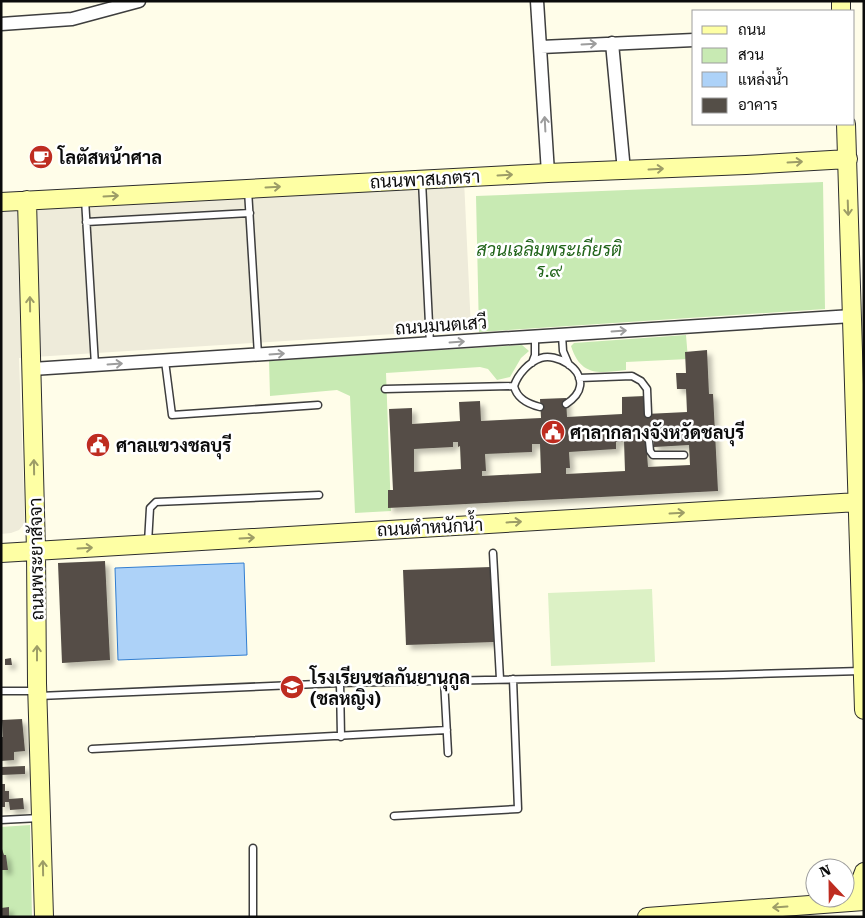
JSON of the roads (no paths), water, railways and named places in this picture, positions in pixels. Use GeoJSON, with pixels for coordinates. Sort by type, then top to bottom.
{"type":"FeatureCollection","features":[{"type":"Feature","properties":{"kind":"street"},"geometry":{"type":"LineString","coordinates":[[1,24],[72,19],[139,1]]}},
{"type":"Feature","properties":{"kind":"street"},"geometry":{"type":"LineString","coordinates":[[537,1],[548,173]]}},
{"type":"Feature","properties":{"kind":"street"},"geometry":{"type":"LineString","coordinates":[[540,47],[692,40]]}},
{"type":"Feature","properties":{"kind":"street"},"geometry":{"type":"LineString","coordinates":[[612,43],[624,171]]}},
{"type":"Feature","properties":{"kind":"street"},"geometry":{"type":"LineString","coordinates":[[846,125],[853,162],[852,316],[859,382],[864,710]]}},
{"type":"Feature","properties":{"kind":"street","name":"ถนนพาสเภตรา"},"geometry":{"type":"LineString","coordinates":[[1,202],[548,173],[853,162]]}},
{"type":"Feature","properties":{"kind":"street","name":"ถนนพระยาสัจจา"},"geometry":{"type":"LineString","coordinates":[[27,200],[44,917]]}},
{"type":"Feature","properties":{"kind":"street","name":"ถนนมนตเสวี"},"geometry":{"type":"LineString","coordinates":[[32,369],[852,316]]}},
{"type":"Feature","properties":{"kind":"street","name":"ถนนตำหนักน้ำ"},"geometry":{"type":"LineString","coordinates":[[1,553],[861,502]]}},
{"type":"Feature","properties":{"kind":"street"},"geometry":{"type":"LineString","coordinates":[[855,888],[862,879],[864,872]]}},
{"type":"Feature","properties":{"kind":"street"},"geometry":{"type":"LineString","coordinates":[[647,917],[752,913],[805,906]]}},
{"type":"Feature","properties":{"kind":"lane"},"geometry":{"type":"LineString","coordinates":[[422,179],[430,344]]}},
{"type":"Feature","properties":{"kind":"lane"},"geometry":{"type":"LineString","coordinates":[[248,189],[258,355]]}},
{"type":"Feature","properties":{"kind":"lane"},"geometry":{"type":"LineString","coordinates":[[84,198],[95,365]]}},
{"type":"Feature","properties":{"kind":"lane"},"geometry":{"type":"LineString","coordinates":[[86,222],[250,213]]}},
{"type":"Feature","properties":{"kind":"lane"},"geometry":{"type":"LineString","coordinates":[[562,335],[563,351],[569,365],[580,378],[581,385],[579,392],[566,404]]}},
{"type":"Feature","properties":{"kind":"lane"},"geometry":{"type":"LineString","coordinates":[[532,363],[535,355],[535,337]]}},
{"type":"Feature","properties":{"kind":"lane"},"geometry":{"type":"LineString","coordinates":[[540,407],[520,398],[516,392],[514,386],[522,372],[541,358],[554,357],[569,365]]}},
{"type":"Feature","properties":{"kind":"lane"},"geometry":{"type":"LineString","coordinates":[[165,361],[172,415],[318,405]]}},
{"type":"Feature","properties":{"kind":"lane"},"geometry":{"type":"LineString","coordinates":[[580,378],[632,376],[641,381],[647,389],[648,414]]}},
{"type":"Feature","properties":{"kind":"lane"},"geometry":{"type":"LineString","coordinates":[[385,389],[514,386]]}},
{"type":"Feature","properties":{"kind":"lane"},"geometry":{"type":"LineString","coordinates":[[650,441],[650,451],[653,455],[684,455]]}},
{"type":"Feature","properties":{"kind":"lane"},"geometry":{"type":"LineString","coordinates":[[148,544],[150,508],[156,502],[319,495]]}},
{"type":"Feature","properties":{"kind":"lane"},"geometry":{"type":"LineString","coordinates":[[494,553],[500,679]]}},
{"type":"Feature","properties":{"kind":"lane"},"geometry":{"type":"LineString","coordinates":[[1,692],[38,694],[444,680],[862,671]]}},
{"type":"Feature","properties":{"kind":"lane"},"geometry":{"type":"LineString","coordinates":[[394,816],[518,809],[513,679]]}},
{"type":"Feature","properties":{"kind":"lane"},"geometry":{"type":"LineString","coordinates":[[444,680],[448,753]]}},
{"type":"Feature","properties":{"kind":"lane"},"geometry":{"type":"LineString","coordinates":[[340,683],[341,737]]}},
{"type":"Feature","properties":{"kind":"lane"},"geometry":{"type":"LineString","coordinates":[[92,749],[447,730]]}},
{"type":"Feature","properties":{"kind":"lane"},"geometry":{"type":"LineString","coordinates":[[1,820],[42,818]]}},
{"type":"Feature","properties":{"kind":"lane"},"geometry":{"type":"LineString","coordinates":[[253,848],[253,917]]}},
{"type":"Feature","properties":{"kind":"water"},"geometry":{"type":"Polygon","coordinates":[[[244,563],[247,655],[118,660],[115,568],[244,563]]]}},
{"type":"Feature","properties":{"kind":"place","name":"โลตัสหน้าศาล"},"geometry":{"type":"Point","coordinates":[41,157]}},
{"type":"Feature","properties":{"kind":"place","name":"ศาลากลางจังหวัดชลบุรี"},"geometry":{"type":"Point","coordinates":[553,432]}},
{"type":"Feature","properties":{"kind":"place","name":"ศาลแขวงชลบุรี"},"geometry":{"type":"Point","coordinates":[98,445]}},
{"type":"Feature","properties":{"kind":"place","name":"โรงเรียนชลกันยานุกูล (ชลหญิง)"},"geometry":{"type":"Point","coordinates":[292,687]}},
{"type":"Feature","properties":{"kind":"park label","name":"สวนเฉลิมพระเกียรติ ร.๙"},"geometry":{"type":"Point","coordinates":[549,259]}}]}
